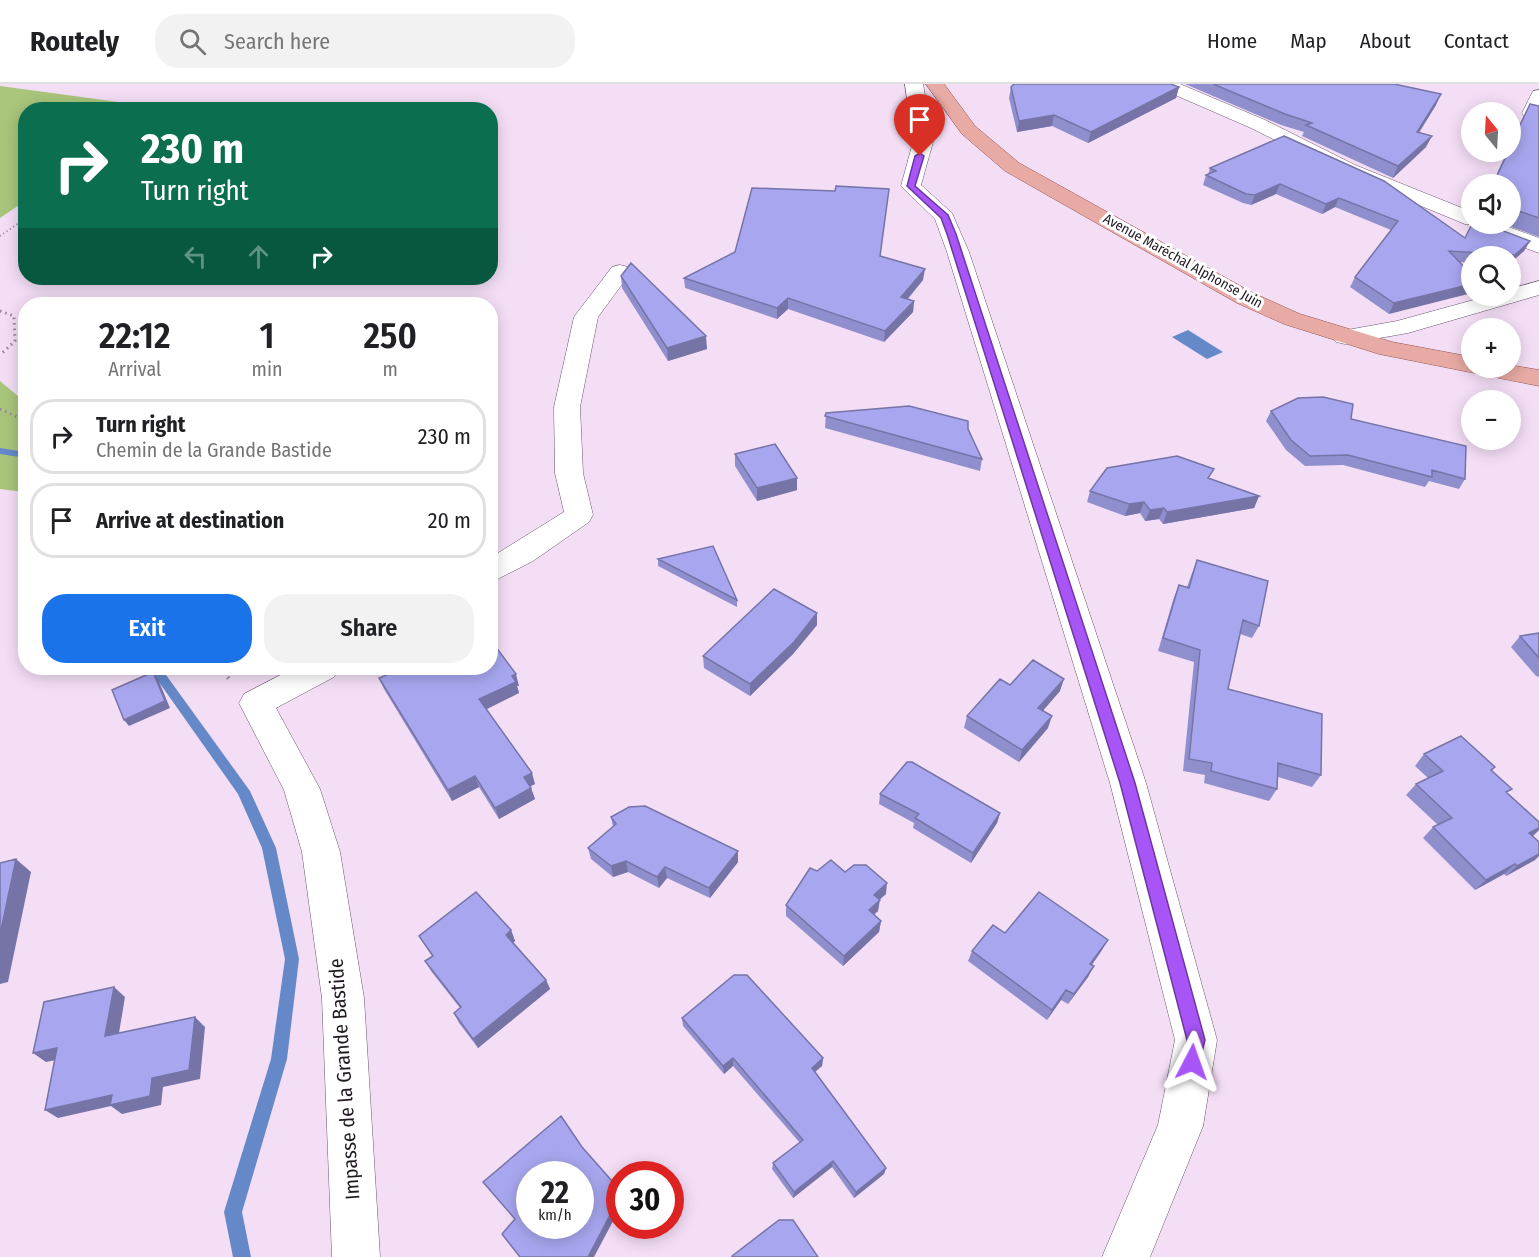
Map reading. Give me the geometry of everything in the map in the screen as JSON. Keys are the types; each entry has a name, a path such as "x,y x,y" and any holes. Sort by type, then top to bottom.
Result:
{"main road":[{"name":"Avenue Maréchal Alphonse Juin","path":"935,84 964,128 1012,167 1245,298 1292,319 1345,337 1388,349 1461,363"},
{"path":"1521,375 1539,378"}],"street":[{"path":"914,84 924,142 911,186 945,217 958,252 1128,783 1196,1040 1180,1126 1126,1257"},
{"path":"1165,84 1240,115 1348,169 1461,215"},
{"path":"1531,113 1539,95"},
{"path":"1507,234 1539,246"},
{"path":"498,568 579,515 569,473 567,407 586,317 620,272"},
{"path":"1345,337 1400,328 1539,288"},
{"name":"Impasse de la Grande Bastide","path":"309,675 256,703 302,789 321,852 343,998 356,1257"}],"path":[{"path":"0,236 18,225"},
{"path":"0,310 14,316 15,341 0,356"},
{"path":"0,409 18,417"}],"green space":[{"path":"0,86 119,102 18,102 18,206 0,218"},
{"path":"0,381 18,396 18,491 0,489"}],"water":[{"path":"1188,330 1223,352 1207,359 1172,337"}],"building":[{"path":"1014,84 1171,84 1179,87 1091,132 1054,115 1019,121 1011,87"},
{"path":"1213,84 1394,84 1441,94 1417,132 1432,136 1398,166 1306,125 1312,123"},
{"path":"1530,104 1539,106 1539,218 1521,212 1521,174 1498,174 1503,162 1521,162 1521,123"},
{"path":"1284,136 1384,181 1465,238 1467,234 1511,234 1530,241 1521,249 1521,246 1461,246 1461,252 1449,251 1461,264 1461,287 1394,303 1355,277 1398,221 1339,198 1326,204 1280,184 1255,195 1246,194 1206,175 1216,171 1210,168"},
{"path":"836,186 889,189 880,256 925,269 901,297 914,301 885,331 788,298 777,308 684,278 735,252 752,188 835,191"},
{"path":"631,263 706,336 667,348 621,276"},
{"path":"1323,397 1353,404 1351,419 1461,445 1461,450 1466,450 1465,479 1432,470 1432,477 1348,455 1310,456 1291,440 1271,411 1298,398"},
{"path":"909,406 968,421 968,429 982,459 825,416 826,413"},
{"path":"775,444 797,478 757,488 735,454"},
{"path":"1177,456 1214,469 1208,478 1259,496 1167,512 1164,508 1150,510 1144,502 1129,504 1090,491 1107,468"},
{"path":"713,546 737,600 658,559"},
{"path":"1197,560 1268,581 1259,626 1243,620 1228,689 1322,714 1321,775 1278,763 1277,789 1211,771 1212,763 1189,759 1200,650 1163,638 1179,585 1189,588"},
{"path":"774,589 817,613 794,642 750,684 703,656"},
{"path":"1539,633 1539,658 1520,636"},
{"path":"498,650 516,674 512,676 516,682 479,699 532,773 524,777 531,788 495,808 475,776 448,790 379,678 386,675 498,675"},
{"path":"1033,660 1064,679 1038,708 1052,716 1022,750 967,716 1000,679 1010,685"},
{"path":"146,675 154,675 165,701 124,720 112,690"},
{"path":"1461,736 1495,767 1491,770 1512,789 1506,792 1539,822 1539,828 1529,833 1539,842 1539,854 1486,880 1433,827 1452,818 1416,784 1443,771 1424,754"},
{"path":"907,762 912,762 1000,813 973,853 915,818 919,814 880,794"},
{"path":"645,806 738,851 709,888 665,867 657,877 626,861 611,866 588,848 616,824 611,817 629,807"},
{"path":"16,859 0,935 0,863"},
{"path":"831,860 845,872 854,865 866,865 887,883 874,895 880,900 869,910 881,921 844,956 786,905 810,868 817,871"},
{"path":"476,892 511,930 506,935 546,980 473,1039 454,1013 461,1007 425,961 433,956 419,936"},
{"path":"1039,892 1108,940 1090,964 1094,966 1074,994 1066,990 1052,1010 972,951 993,925 1005,933"},
{"path":"734,975 747,975 823,1058 812,1068 886,1168 856,1192 833,1161 794,1192 773,1163 803,1140 733,1058 723,1066 682,1018"},
{"path":"114,987 105,1036 195,1017 189,1070 152,1078 150,1096 110,1105 112,1095 45,1110 57,1048 33,1053 44,1002"},
{"path":"561,1116 582,1147 606,1174 606,1223 588,1257 520,1257 502,1234 515,1219 483,1182"},
{"path":"779,1220 793,1220 818,1257 732,1257 732,1256"}],"waterway":[{"path":"0,451 18,454"},
{"path":"160,675 243,791 269,848 292,959 279,1059 233,1212 242,1257"}],"route":[{"path":"920,156 911,186 945,217 1128,783 1196,1040 1192,1062"}]}
